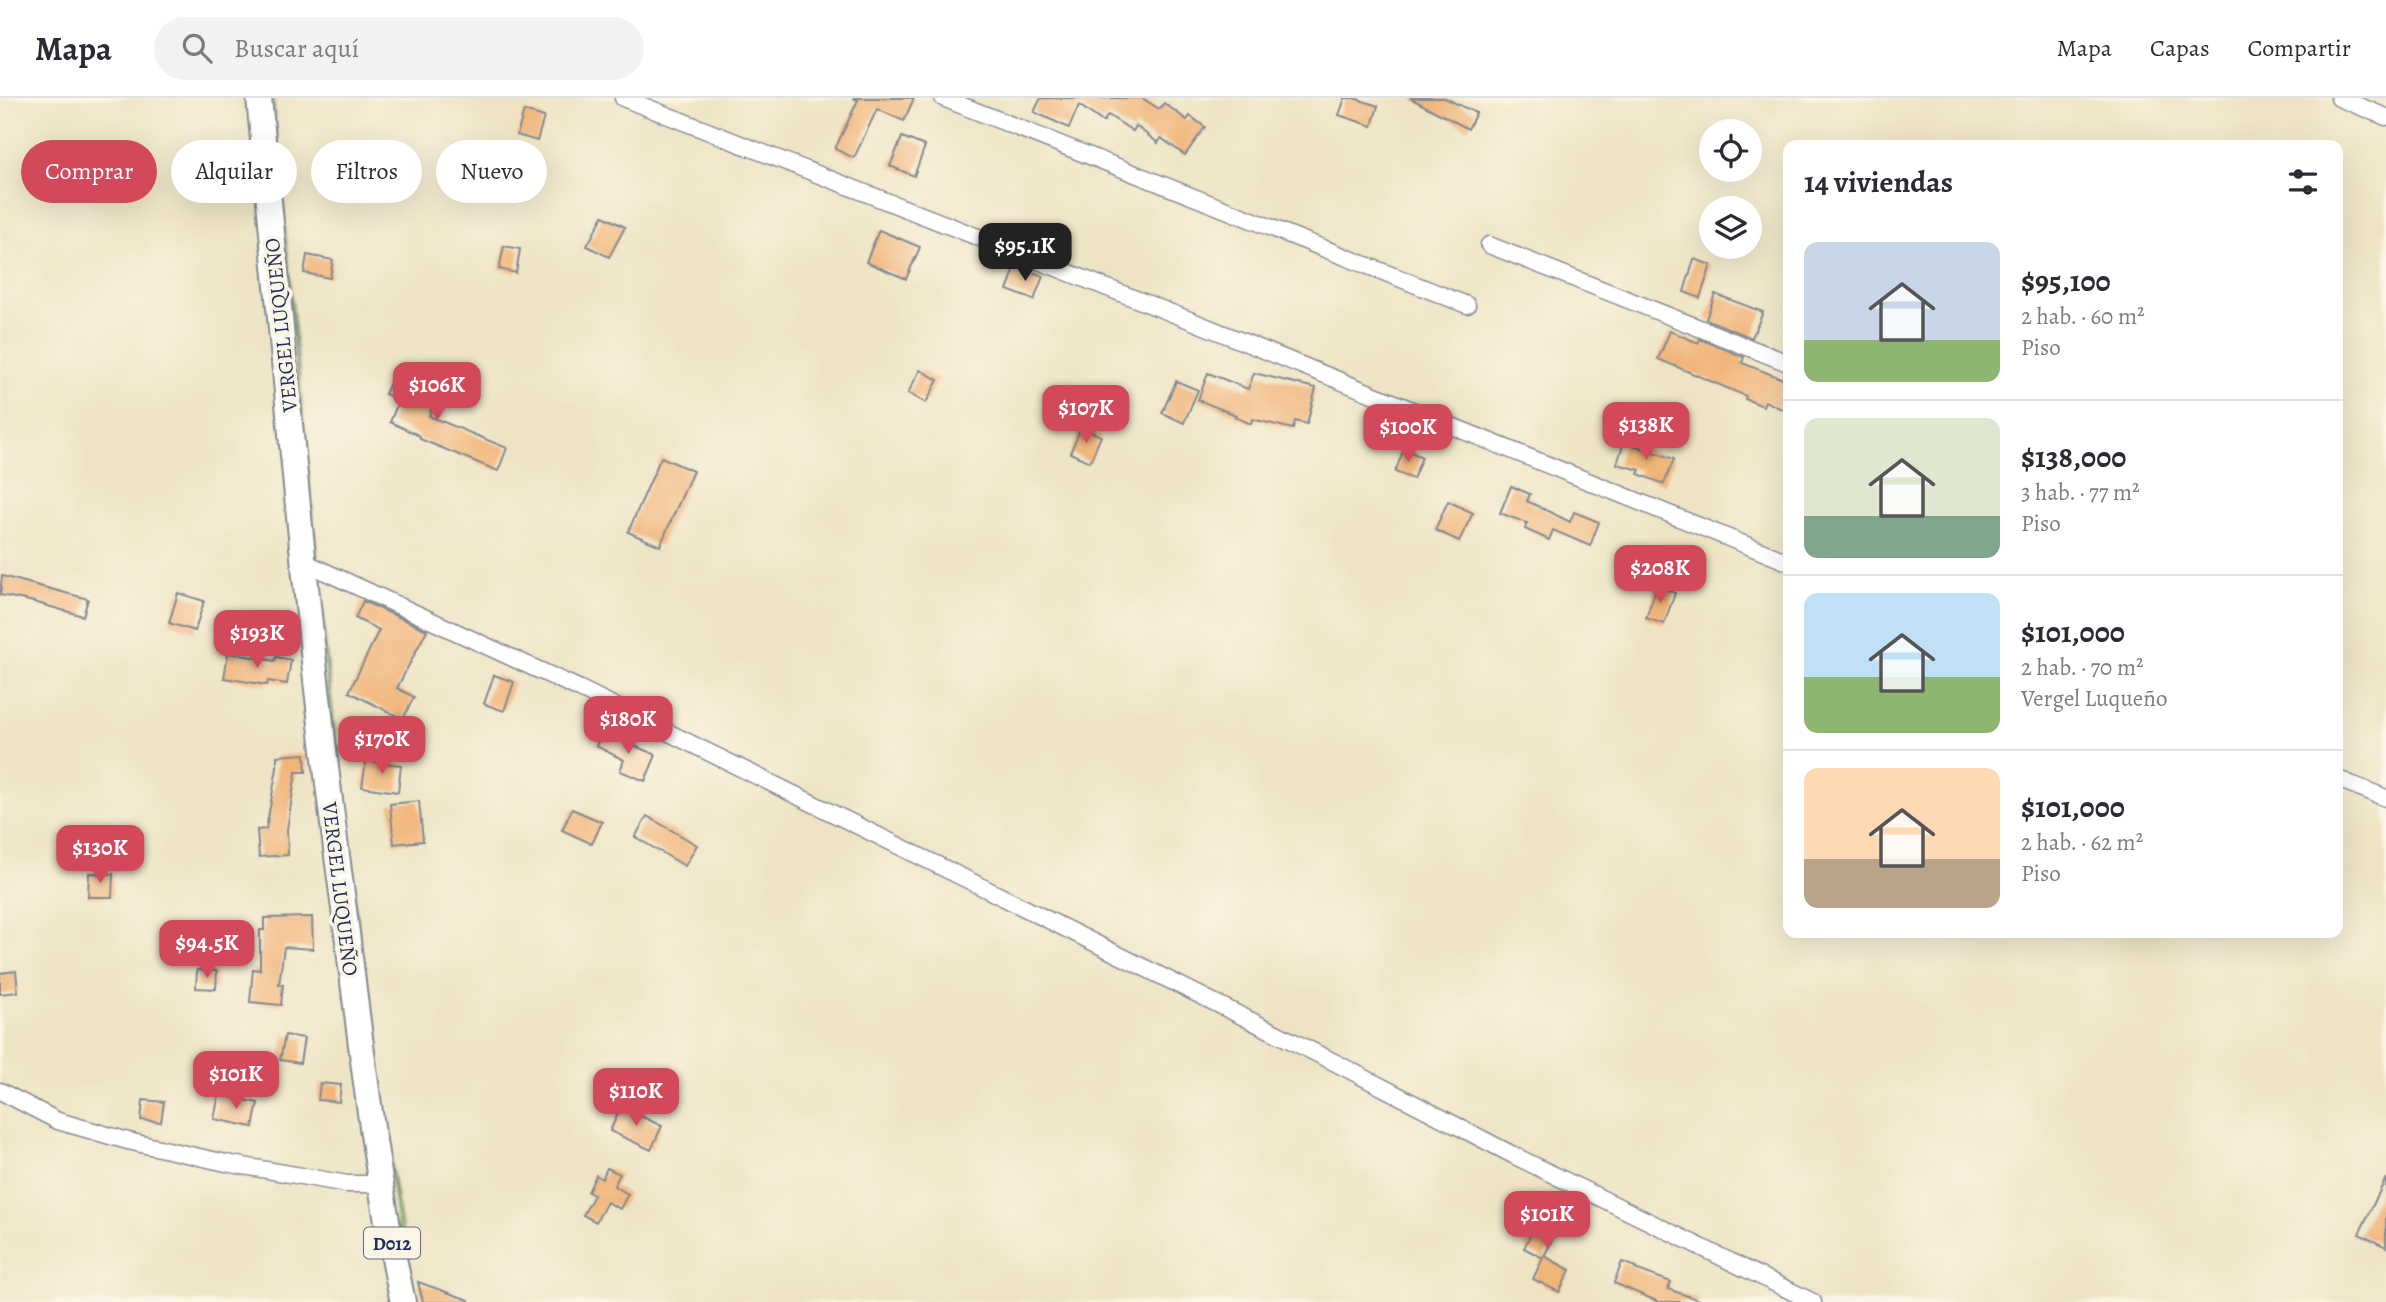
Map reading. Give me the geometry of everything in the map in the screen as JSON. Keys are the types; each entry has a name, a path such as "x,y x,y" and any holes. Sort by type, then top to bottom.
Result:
{"main road":[{"name":"VERGEL LUQUEÑO","path":"258,98 331,821 381,1184 403,1302"}],"street":[{"path":"623,98 1205,326 1783,560"},
{"path":"943,98 1467,305"},
{"path":"2339,98 2386,117"},
{"path":"1489,245 1783,361"},
{"path":"304,562 593,695 1813,1302"},
{"path":"2343,781 2386,798"},
{"path":"0,1091 58,1121 128,1141 226,1163 347,1184 381,1184"}],"green space":[{"path":"269,98 273,98 277,140 273,140"},
{"path":"279,203 283,203 346,831 384,1119 416,1302 412,1302 402,1255 341,823"}],"building":[{"path":"853,98 914,98 904,121 877,109 854,158 835,149 858,100"},
{"path":"1041,98 1142,98 1159,109 1164,103 1187,120 1190,116 1205,127 1185,155 1161,138 1158,143 1136,126 1133,131 1108,115 1103,122 1079,105 1069,128 1034,112"},
{"path":"1345,98 1354,98 1378,106 1372,126 1339,115"},
{"path":"1410,98 1445,98 1476,113 1468,129"},
{"path":"524,111 544,117 537,140 517,135"},
{"path":"902,137 925,146 914,176 890,166"},
{"path":"603,216 625,227 609,257 587,246"},
{"path":"879,230 920,247 906,279 866,262"},
{"path":"504,246 520,249 516,273 499,269"},
{"path":"307,255 333,260 330,278 304,273"},
{"path":"1694,259 1711,265 1700,298 1684,292"},
{"path":"1016,266 1043,276 1034,300 1007,290"},
{"path":"1715,294 1763,312 1752,338 1706,319"},
{"path":"1670,331 1698,343 1700,339 1744,357 1742,363 1783,379 1783,410 1765,401 1763,406 1745,399 1746,396 1658,359"},
{"path":"396,369 440,389 429,416 507,448 498,471 420,439 420,436 390,422 399,400 385,394"},
{"path":"920,370 938,380 926,403 908,393"},
{"path":"1208,373 1248,389 1254,373 1316,388 1307,424 1295,421 1293,429 1252,419 1251,424 1198,400"},
{"path":"1176,381 1198,390 1184,423 1162,413"},
{"path":"1081,428 1101,436 1090,462 1070,453"},
{"path":"1624,442 1674,459 1664,484 1638,474 1640,470 1617,464"},
{"path":"1404,449 1422,457 1413,479 1395,472"},
{"path":"661,457 693,471 660,546 628,532"},
{"path":"1511,486 1530,494 1527,501 1570,522 1574,512 1599,522 1590,546 1553,530 1549,540 1525,529 1527,523 1500,513"},
{"path":"1448,501 1473,513 1459,541 1435,530"},
{"path":"2,576 88,599 83,616 0,595"},
{"path":"1657,586 1675,593 1664,624 1646,618"},
{"path":"178,593 204,601 195,631 169,623"},
{"path":"363,601 427,630 397,688 414,697 403,719 349,692 379,630 355,618"},
{"path":"228,653 275,661 276,657 291,660 287,684 268,681 267,685 224,678"},
{"path":"494,675 514,682 504,711 484,704"},
{"path":"602,732 656,755 645,781 620,771 624,760 596,746"},
{"path":"305,754 306,772 296,772 287,829 288,855 259,857 257,830 266,829 277,756"},
{"path":"366,761 401,765 398,792 362,787"},
{"path":"419,801 423,841 394,844 390,804"},
{"path":"572,809 602,822 592,844 562,830"},
{"path":"647,816 697,845 685,866 635,837"},
{"path":"89,873 113,874 112,897 88,897"},
{"path":"312,917 313,949 284,947 279,985 283,985 281,1005 250,1002 253,969 260,970 260,930 264,930 264,918"},
{"path":"197,970 217,971 216,989 196,988"},
{"path":"16,971 18,992 0,994 0,973"},
{"path":"285,1035 304,1038 300,1063 280,1060"},
{"path":"320,1083 341,1085 339,1102 318,1100"},
{"path":"219,1095 258,1103 253,1127 214,1119"},
{"path":"143,1100 164,1102 161,1122 141,1120"},
{"path":"621,1107 662,1126 651,1150 610,1131"},
{"path":"607,1168 620,1174 614,1186 628,1194 620,1209 607,1202 596,1222 583,1215 594,1195 588,1192 596,1175 602,1179"},
{"path":"2386,1178 2386,1247 2359,1234"},
{"path":"1544,1208 1564,1218 1544,1256 1570,1270 1559,1292 1533,1279 1543,1258 1524,1248"},
{"path":"1622,1262 1671,1282 1668,1289 1699,1302 1659,1302 1614,1283"},
{"path":"418,1282 469,1300 469,1302 423,1302"}]}
